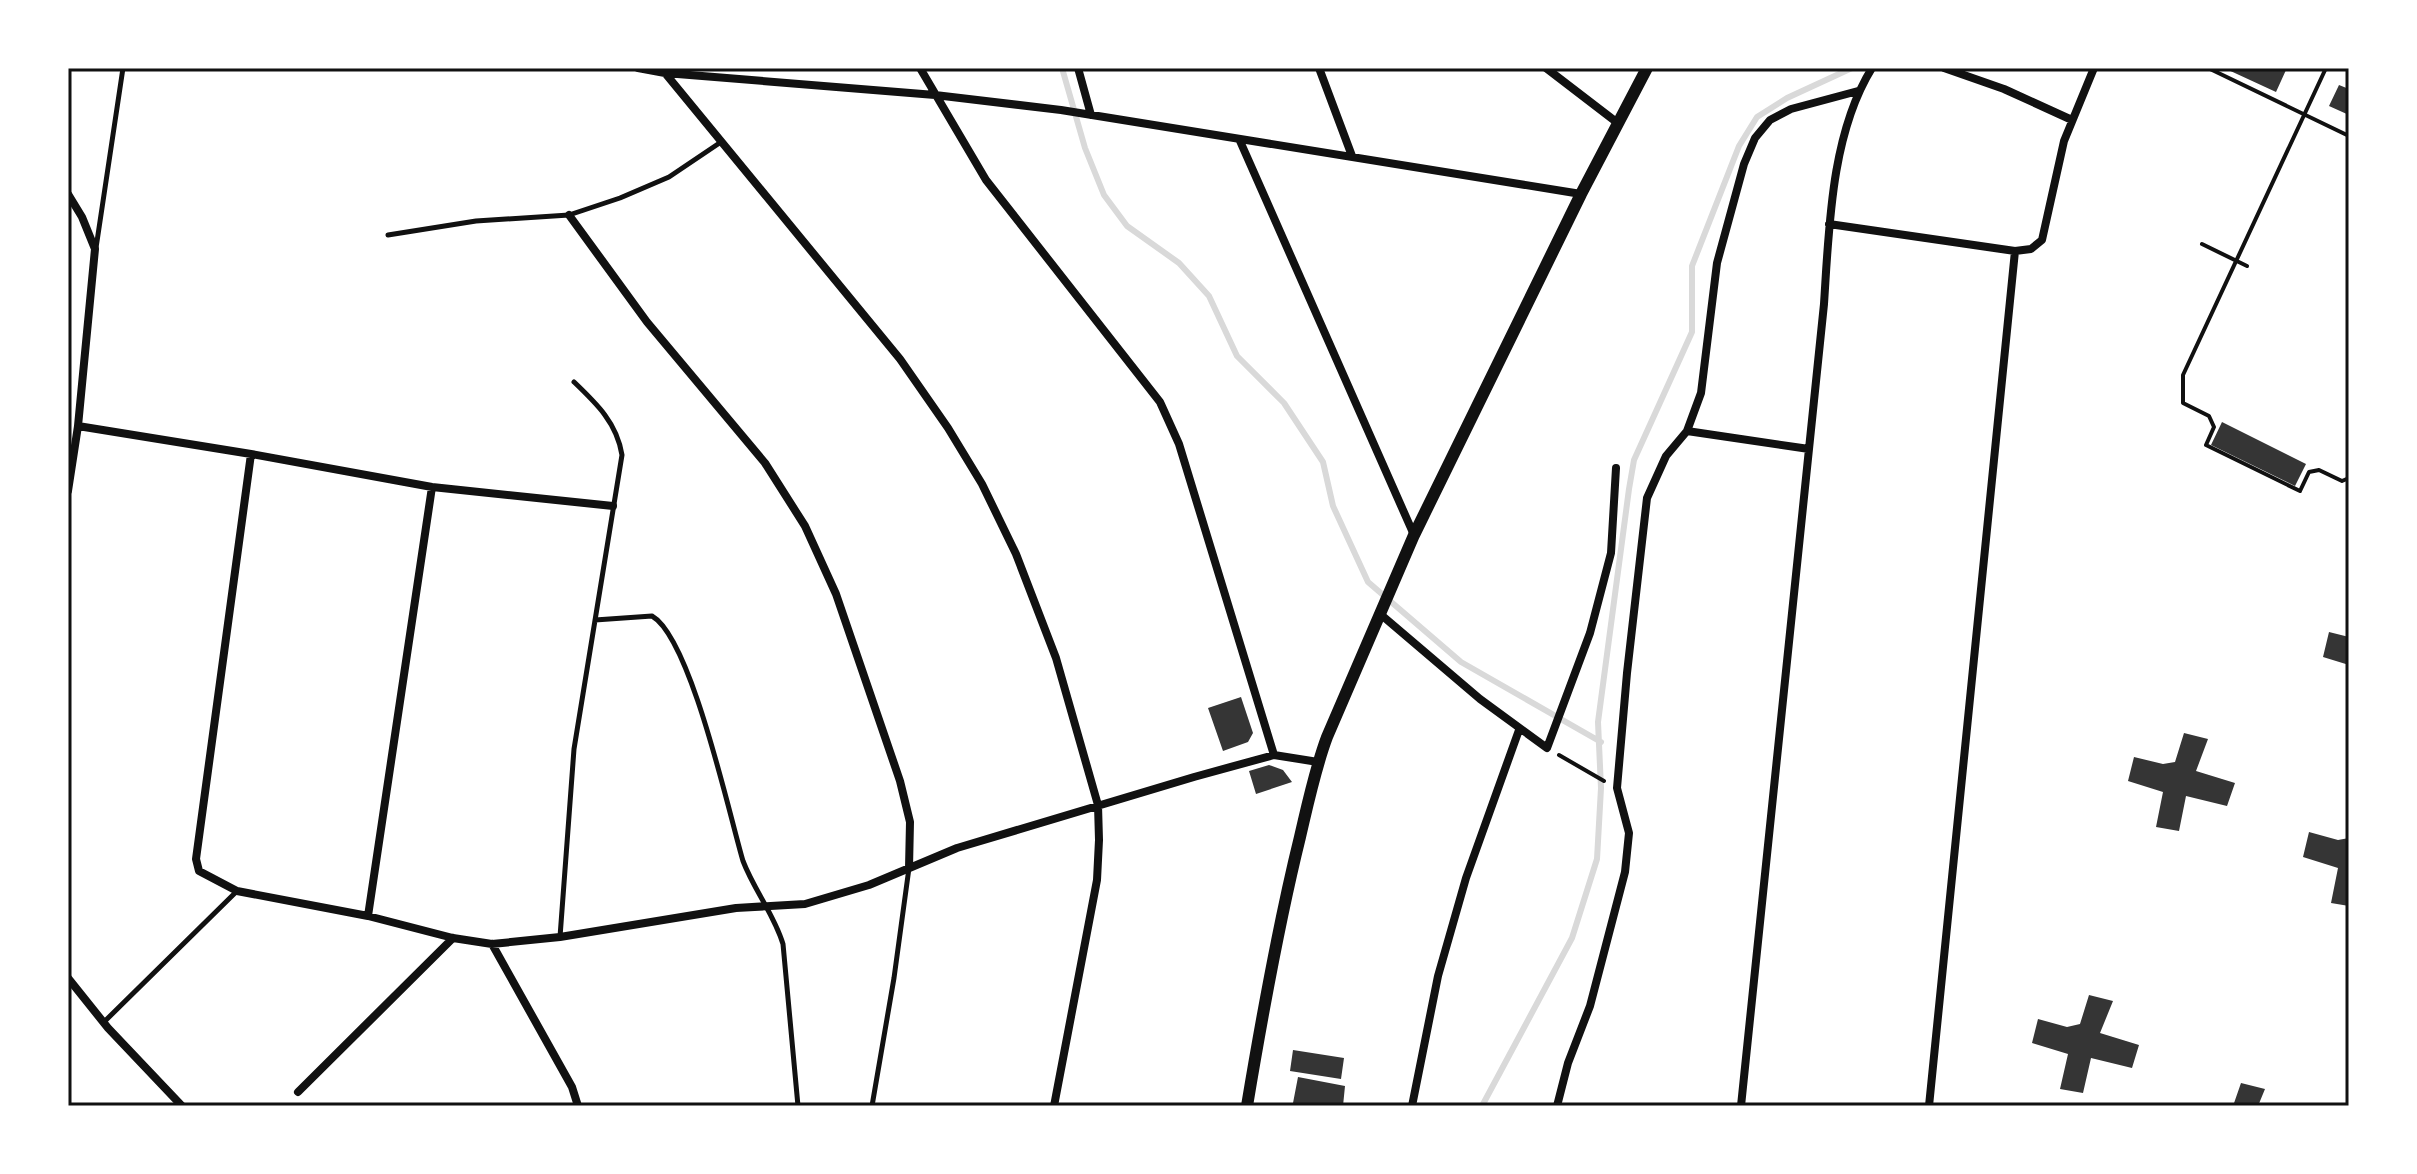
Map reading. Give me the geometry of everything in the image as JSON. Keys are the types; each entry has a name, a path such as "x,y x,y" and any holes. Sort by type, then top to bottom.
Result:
{"street":[{"path":"638,68 665,73 935,95 1061,110 1581,194"},
{"path":"920,68 986,180 1160,402 1179,444 1274,755"},
{"path":"1078,68 1088,115"},
{"path":"1319,68 1352,156"},
{"path":"1546,68 1619,124"},
{"path":"1247,1106 1266,992 1318,762 1414,535 1581,194 1647,68"},
{"path":"1741,1106 1824,304 1829,224 1838,168 1858,91 1872,68"},
{"path":"1944,68 2004,89 2072,120"},
{"path":"1829,224 2015,251 2031,249 2042,240 2056,170 2072,120 2094,68"},
{"path":"665,73 900,359 948,428 982,484 1016,554 1056,658 1098,805 1097,880 1054,1106"},
{"path":"1557,1106 1568,1063 1590,1006 1625,872 1629,833 1617,788 1647,498 1666,456 1687,431 1701,393 1717,263 1744,164 1755,138 1770,120 1791,109 1858,91"},
{"path":"1240,141 1414,535"},
{"path":"68,194 82,217 95,249 78,426 68,491"},
{"path":"569,215 647,322 765,463 805,526 836,594 900,781 910,822 909,868"},
{"path":"1929,1106 2015,251"},
{"path":"78,426 432,487 613,506"},
{"path":"1687,431 1809,449"},
{"path":"251,454 196,859 199,871 237,891 492,944 560,937 736,908 805,904 869,885 957,848 1274,755 1318,762"},
{"path":"1382,607 1519,730 1547,748 1590,633 1611,553 1616,468"},
{"path":"368,916 432,487"},
{"path":"1412,1106 1438,976 1466,878 1519,730"},
{"path":"298,1092 453,938"},
{"path":"492,944 565,1074 578,1106"},
{"path":"68,978 182,1106"}],"lane":[{"path":"95,249 123,68"},
{"path":"388,235 476,221 569,215 669,177 721,142"},
{"path":"560,937 574,749 622,455 619,441 601,408 574,382"},
{"path":"595,620 652,616 665,628 686,669 750,882 777,926 783,944 798,1106"},
{"path":"872,1106 909,868"},
{"path":"104,1022 237,891"}],"path":[{"path":"2208,68 2349,136"},
{"path":"2326,68 2183,375 2183,403 2209,416 2214,427 2206,445 2300,491 2309,472 2319,470 2342,481 2349,478"},
{"path":"2202,244 2247,266"},
{"path":"1556,753 1605,782"}],"building":[{"path":"2224,68 2281,68 2286,70 2276,92"},
{"path":"2339,85 2349,89 2349,115 2329,106"},
{"path":"2222,422 2306,464 2295,486 2211,445"},
{"path":"2329,632 2349,637 2349,665 2323,657"},
{"path":"1241,697 1253,733 1248,742 1223,751 1208,708"},
{"path":"2184,733 2208,739 2196,771 2235,783 2227,806 2186,796 2179,831 2156,827 2163,792 2128,781 2134,757 2163,764 2175,762"},
{"path":"1269,765 1283,770 1292,782 1256,794 1249,771"},
{"path":"2309,832 2338,840 2349,838 2349,906 2331,903 2338,868 2303,857"},
{"path":"2089,995 2113,1001 2100,1033 2139,1045 2132,1068 2091,1058 2083,1093 2060,1089 2068,1054 2032,1043 2038,1019 2067,1027 2080,1024"},
{"path":"1293,1050 1344,1058 1341,1079 1290,1071"},
{"path":"1298,1077 1345,1086 1343,1106 1293,1103"},
{"path":"2241,1083 2265,1089 2258,1106 2233,1106"}],"waterway":[{"path":"1062,68 1085,148 1104,195 1127,226 1179,263 1209,296 1237,356 1284,403 1323,462 1333,506 1368,582 1461,662 1601,742"},
{"path":"1482,1106 1572,938 1597,859 1601,788 1598,722 1629,489 1634,460 1692,332 1692,266 1739,146 1757,117 1787,98 1852,68"}]}
